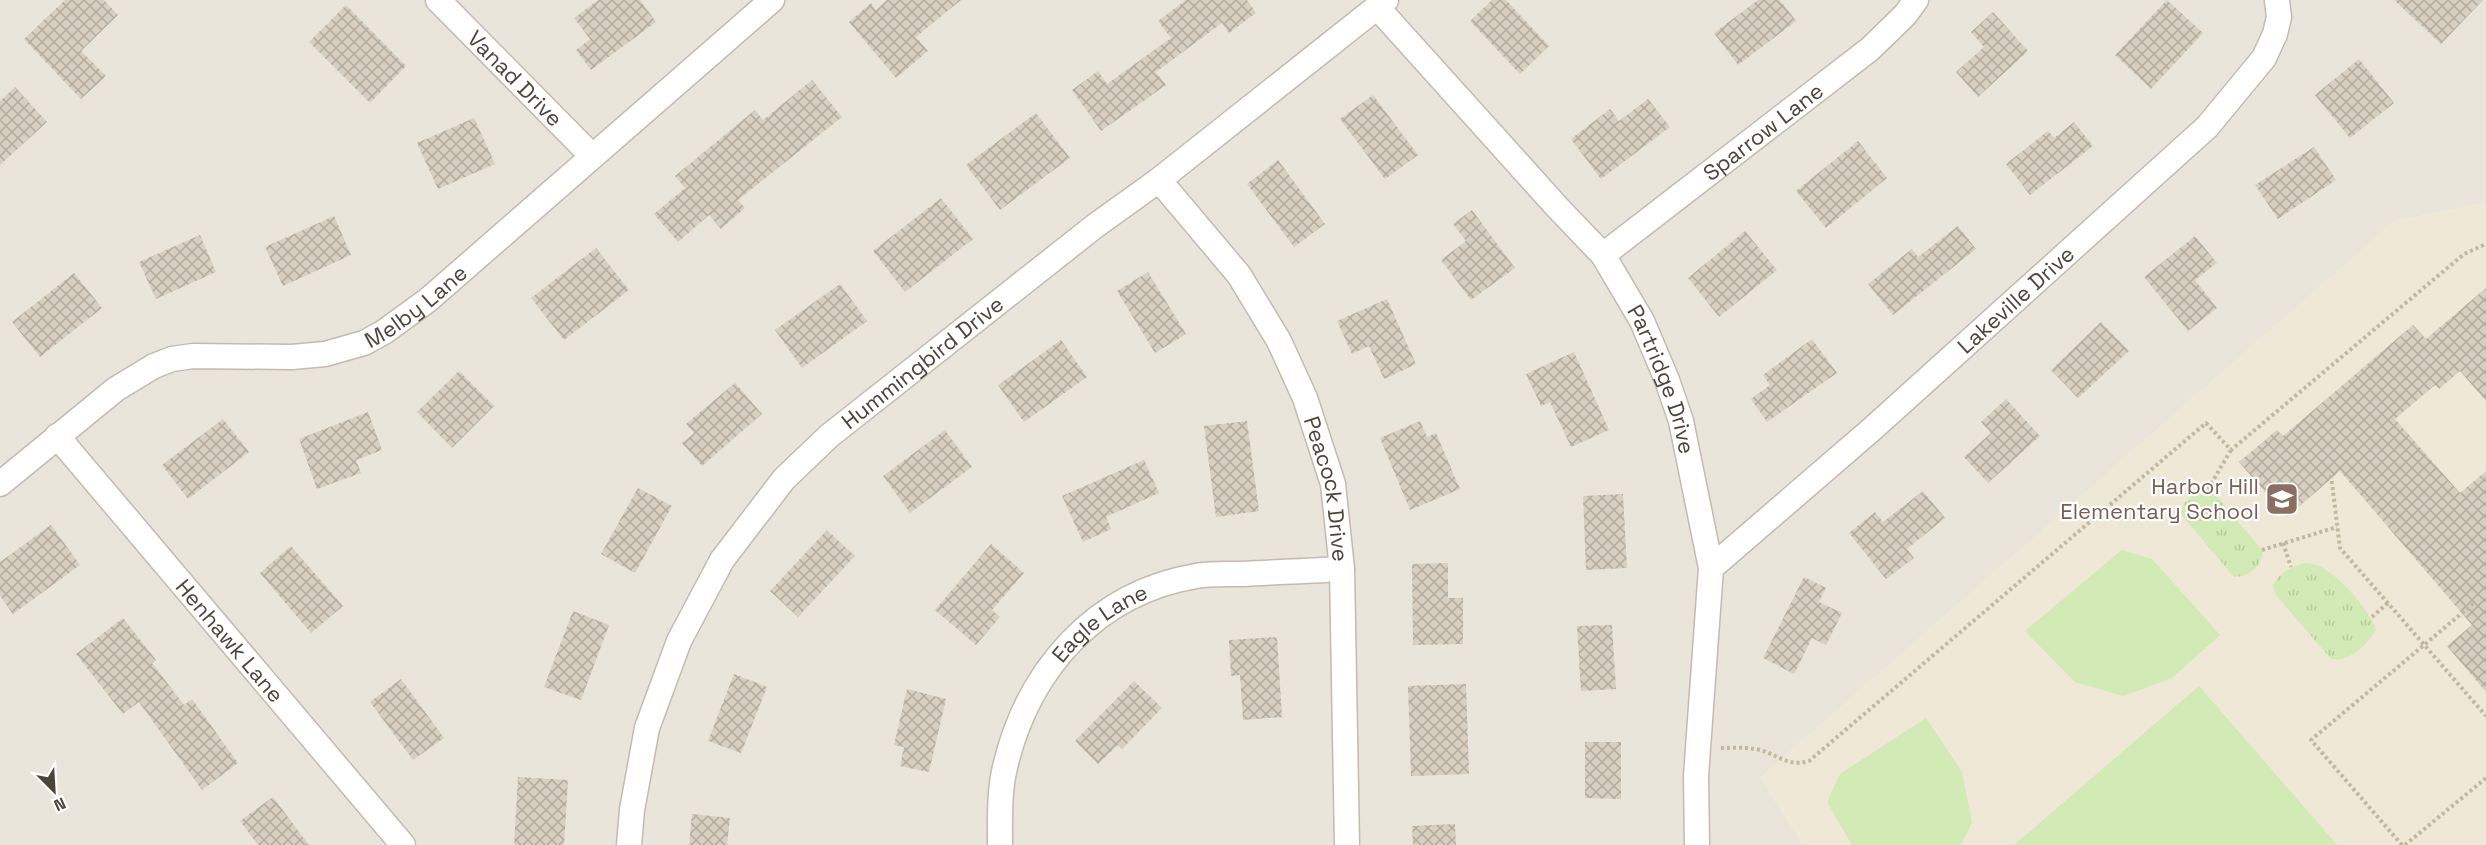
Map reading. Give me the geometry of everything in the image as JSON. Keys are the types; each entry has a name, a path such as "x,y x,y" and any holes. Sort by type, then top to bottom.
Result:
{"street":[{"name":"Vanad Drive","path":"438,0 592,156"},
{"name":"Melby Lane","path":"0,484 116,389 154,366 193,356 292,357 324,354 364,343 384,333 428,300 772,0"},
{"name":"Sparrow Lane","path":"1603,255 1870,49 1905,15 1916,0"},
{"name":"Lakeville Drive","path":"1711,568 1871,430 2206,127 2264,58 2275,34 2279,17 2277,0"},
{"name":"Partridge Drive","path":"1381,4 1558,208 1603,255 1642,321 1667,380 1681,421 1711,568 1696,776 1697,845"},
{"name":"Hummingbird Drive","path":"629,845 632,810 647,728 679,641 722,560 784,479 829,436 1381,4"},
{"name":"Peacock Drive","path":"1159,180 1239,275 1279,341 1305,398 1333,484 1342,569 1347,845"},
{"name":"Henhawk Lane","path":"57,436 403,845"},
{"name":"Eagle Lane","path":"1000,845 1004,770 1017,724 1042,677 1070,641 1112,606 1144,589 1197,576 1342,569"}],"path":[{"path":"2208,489 2230,450 2464,254 2486,244"},
{"path":"1718,748 1756,749 1790,763 1799,764 1809,761 2206,423 2230,450"},
{"path":"2331,476 2340,548 2486,716"},
{"path":"2262,550 2337,527"},
{"path":"2283,543 2291,567"},
{"path":"2372,617 2388,603"},
{"path":"2474,603 2311,740 2403,845 2486,778"}],"shaded area":[{"path":"0,0 2486,0 2486,203 2395,221 1760,778 1804,845 0,845"},
{"name":"Harbor Hill Elementary School","path":"2486,203 2486,845 1804,845 1760,778 2395,221"}],"green space":[{"path":"2201,488 2212,491 2262,550 2261,561 2254,570 2243,576 2233,576 2180,513 2184,503"},
{"path":"2122,550 2152,559 2220,635 2172,678 2123,696 2075,682 2025,631"},
{"path":"2305,563 2319,566 2335,577 2367,612 2376,629 2358,651 2345,658 2331,659 2275,594 2273,585 2279,577 2291,568"},
{"path":"2199,686 2337,845 2014,845"},
{"path":"1926,718 1962,772 1972,823 1961,845 1852,845 1827,802 1840,774"}],"building":[{"path":"65,0 104,0 118,15 81,51 106,76 81,99 24,39"},
{"path":"598,0 640,0 656,22 591,70 576,50 590,39 574,18"},
{"path":"887,0 961,0 916,37 928,51 896,78 849,22 871,3 876,10"},
{"path":"1186,0 1247,0 1256,13 1229,33 1222,23 1156,72 1166,85 1101,131 1072,90 1098,71 1107,84 1171,38 1158,21"},
{"path":"1492,0 1506,0 1549,46 1520,74 1470,21"},
{"path":"1758,0 1780,0 1796,21 1738,65 1714,33"},
{"path":"2167,0 2203,33 2151,89 2115,55"},
{"path":"2394,0 2483,0 2441,44"},
{"path":"346,5 406,66 370,103 309,42"},
{"path":"1993,12 2028,51 1978,97 1956,72 1984,47 1971,32"},
{"path":"2359,59 2394,103 2350,138 2315,95"},
{"path":"812,80 842,117 738,200 745,208 721,229 709,215 678,242 654,214 685,188 675,176 755,110 763,120"},
{"path":"15,87 47,122 0,165 0,101"},
{"path":"1373,95 1418,155 1385,179 1340,119"},
{"path":"1648,99 1670,127 1601,179 1571,139 1610,109 1619,121"},
{"path":"1036,113 1070,158 1000,210 966,165"},
{"path":"474,118 495,164 438,189 417,143"},
{"path":"2074,122 2093,146 2030,195 2006,164 2048,131 2054,138"},
{"path":"1858,141 1887,178 1826,228 1796,191"},
{"path":"2314,147 2336,180 2278,219 2255,185"},
{"path":"1278,160 1325,224 1294,247 1247,184"},
{"path":"941,198 973,239 905,292 873,251"},
{"path":"1472,210 1515,268 1471,300 1441,260 1466,241 1453,224"},
{"path":"334,216 351,255 283,286 265,247"},
{"path":"1958,226 1976,249 1893,315 1868,284 1912,249 1918,257"},
{"path":"1745,231 1777,270 1719,317 1688,278"},
{"path":"200,235 216,272 156,299 139,262"},
{"path":"2195,236 2217,263 2195,280 2217,308 2188,331 2144,277"},
{"path":"596,248 629,290 564,340 531,298"},
{"path":"1148,272 1186,334 1155,353 1117,291"},
{"path":"74,273 102,308 40,357 12,322"},
{"path":"840,284 867,321 802,368 775,330"},
{"path":"2486,288 2486,401 2460,371 2439,389 2435,385 2395,419 2460,493 2486,471 2486,692 2447,646 2472,625 2340,471 2287,517 2239,462 2277,430 2283,436 2413,325 2426,339"},
{"path":"1387,299 1416,364 1384,379 1369,346 1352,354 1337,321"},
{"path":"2101,322 2129,351 2078,398 2051,370"},
{"path":"1812,339 1837,373 1767,422 1751,399 1770,385 1763,375"},
{"path":"1061,340 1087,377 1024,422 998,385"},
{"path":"1574,352 1609,430 1571,447 1550,402 1541,406 1526,374"},
{"path":"459,371 494,406 452,448 417,412"},
{"path":"735,383 762,414 702,466 682,443 694,433 686,424"},
{"path":"2006,399 2040,436 1988,483 1964,457 1991,433 1981,422"},
{"path":"368,412 382,450 356,460 361,473 317,489 299,439"},
{"path":"223,419 249,452 188,499 162,465"},
{"path":"1247,421 1259,511 1216,517 1204,426"},
{"path":"1420,421 1427,437 1436,433 1460,489 1410,510 1380,438"},
{"path":"945,430 972,467 910,513 883,476"},
{"path":"1144,460 1159,493 1106,517 1111,529 1083,542 1062,496"},
{"path":"638,488 672,506 635,573 601,554"},
{"path":"1923,491 1945,518 1907,549 1914,558 1886,579 1849,533 1875,512 1883,522"},
{"path":"1623,494 1627,568 1586,570 1583,496"},
{"path":"51,525 80,565 13,614 0,596 0,562"},
{"path":"827,530 855,556 798,617 770,591"},
{"path":"991,544 1024,573 992,610 1000,617 976,645 935,610"},
{"path":"291,546 343,606 311,633 260,573"},
{"path":"1448,563 1448,598 1463,598 1463,644 1413,645 1412,564"},
{"path":"1804,577 1826,588 1819,602 1842,613 1826,645 1812,638 1794,674 1763,658"},
{"path":"573,611 609,625 581,700 544,687"},
{"path":"123,618 156,660 152,663 184,705 192,699 238,763 202,790 139,702 123,714 76,654"},
{"path":"1612,625 1616,689 1581,691 1577,626"},
{"path":"1277,637 1282,717 1243,720 1240,675 1231,676 1229,640"},
{"path":"734,674 767,687 741,753 708,741"},
{"path":"401,679 444,738 413,760 370,702"},
{"path":"1134,681 1162,708 1122,749 1118,745 1098,764 1075,741"},
{"path":"1466,684 1469,774 1411,776 1408,686"},
{"path":"907,689 946,699 929,772 900,766 904,747 894,745"},
{"path":"1585,742 1621,742 1621,799 1585,798"},
{"path":"518,777 568,780 564,845 514,845"},
{"path":"273,797 309,845 258,845 240,821"},
{"path":"692,814 730,818 727,845 689,845"},
{"path":"1455,824 1456,845 1413,845 1412,826"}],"place":[{"name":"Harbor Hill Elementary School","path":"2282,499"}]}
